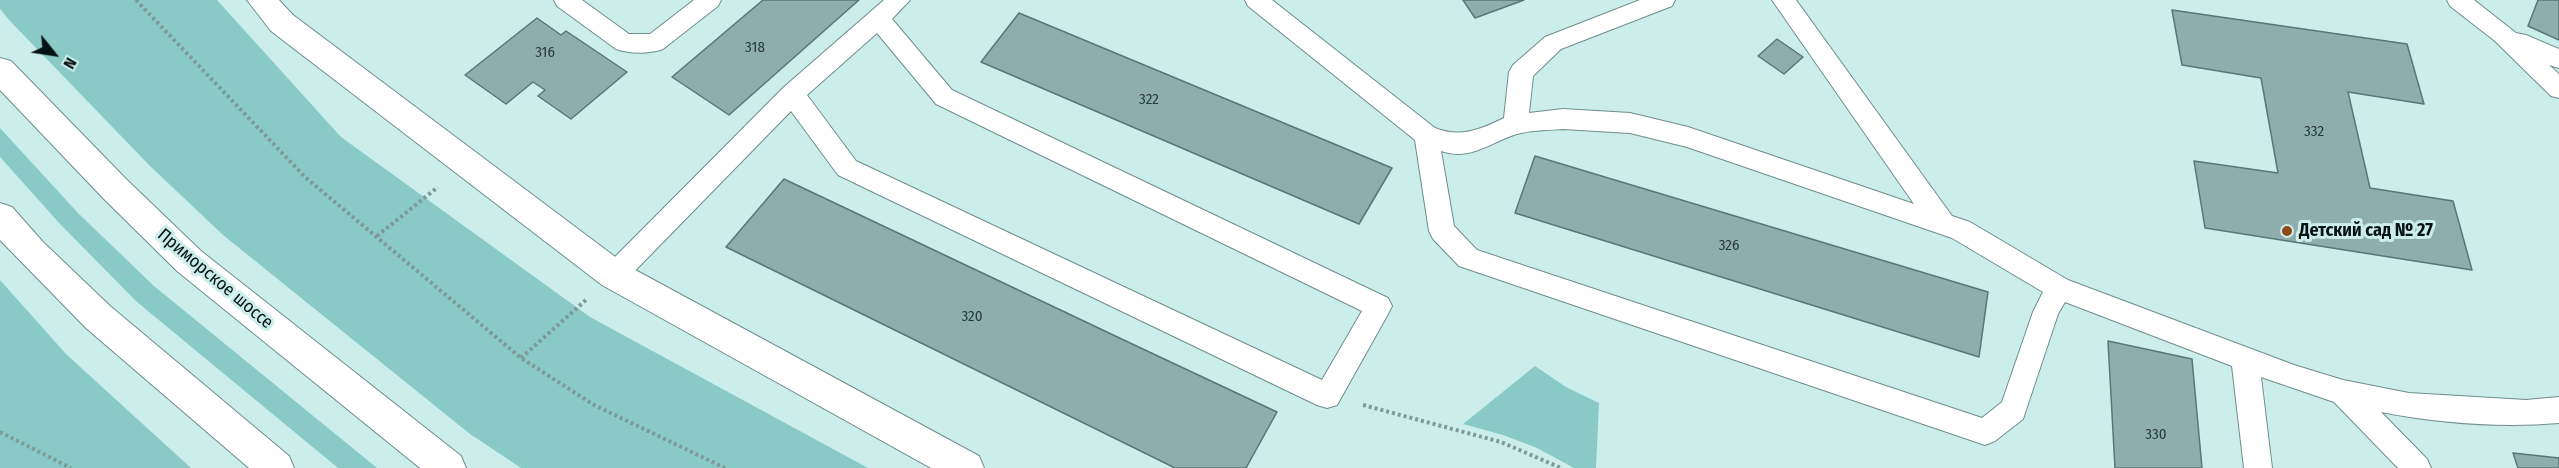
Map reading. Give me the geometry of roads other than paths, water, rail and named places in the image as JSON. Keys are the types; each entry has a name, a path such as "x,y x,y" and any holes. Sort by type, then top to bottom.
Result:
{"main road":[{"path":"262,0 282,23 614,275 966,468"},
{"name":"Приморское шоссе","path":"0,70 115,189 189,261 448,468"},
{"path":"0,217 26,248 107,324 276,468"}],"lane":[{"path":"565,0 624,43 655,44 710,0"},
{"path":"614,275 792,94 879,20 899,0"},
{"path":"1256,0 1426,135 1450,144 1482,140 1516,124 1563,119 1630,123 1688,137 1961,230 2060,288 2245,358 2343,392 2409,405 2526,412 2559,410"},
{"path":"1516,124 1521,72 1553,43 1664,0"},
{"path":"1783,0 1944,225"},
{"path":"2458,0 2504,35 2559,90"},
{"path":"792,94 847,168 1327,396 1379,306 944,97 879,20"},
{"path":"2504,35 2559,59"},
{"path":"1426,135 1442,231 1468,258 1985,432 2013,410 2046,312 2060,288"},
{"path":"2245,358 2258,468"},
{"path":"2343,392 2418,468"}],"place":[{"name":"Детский сад № 27","path":"2287,231"}]}
